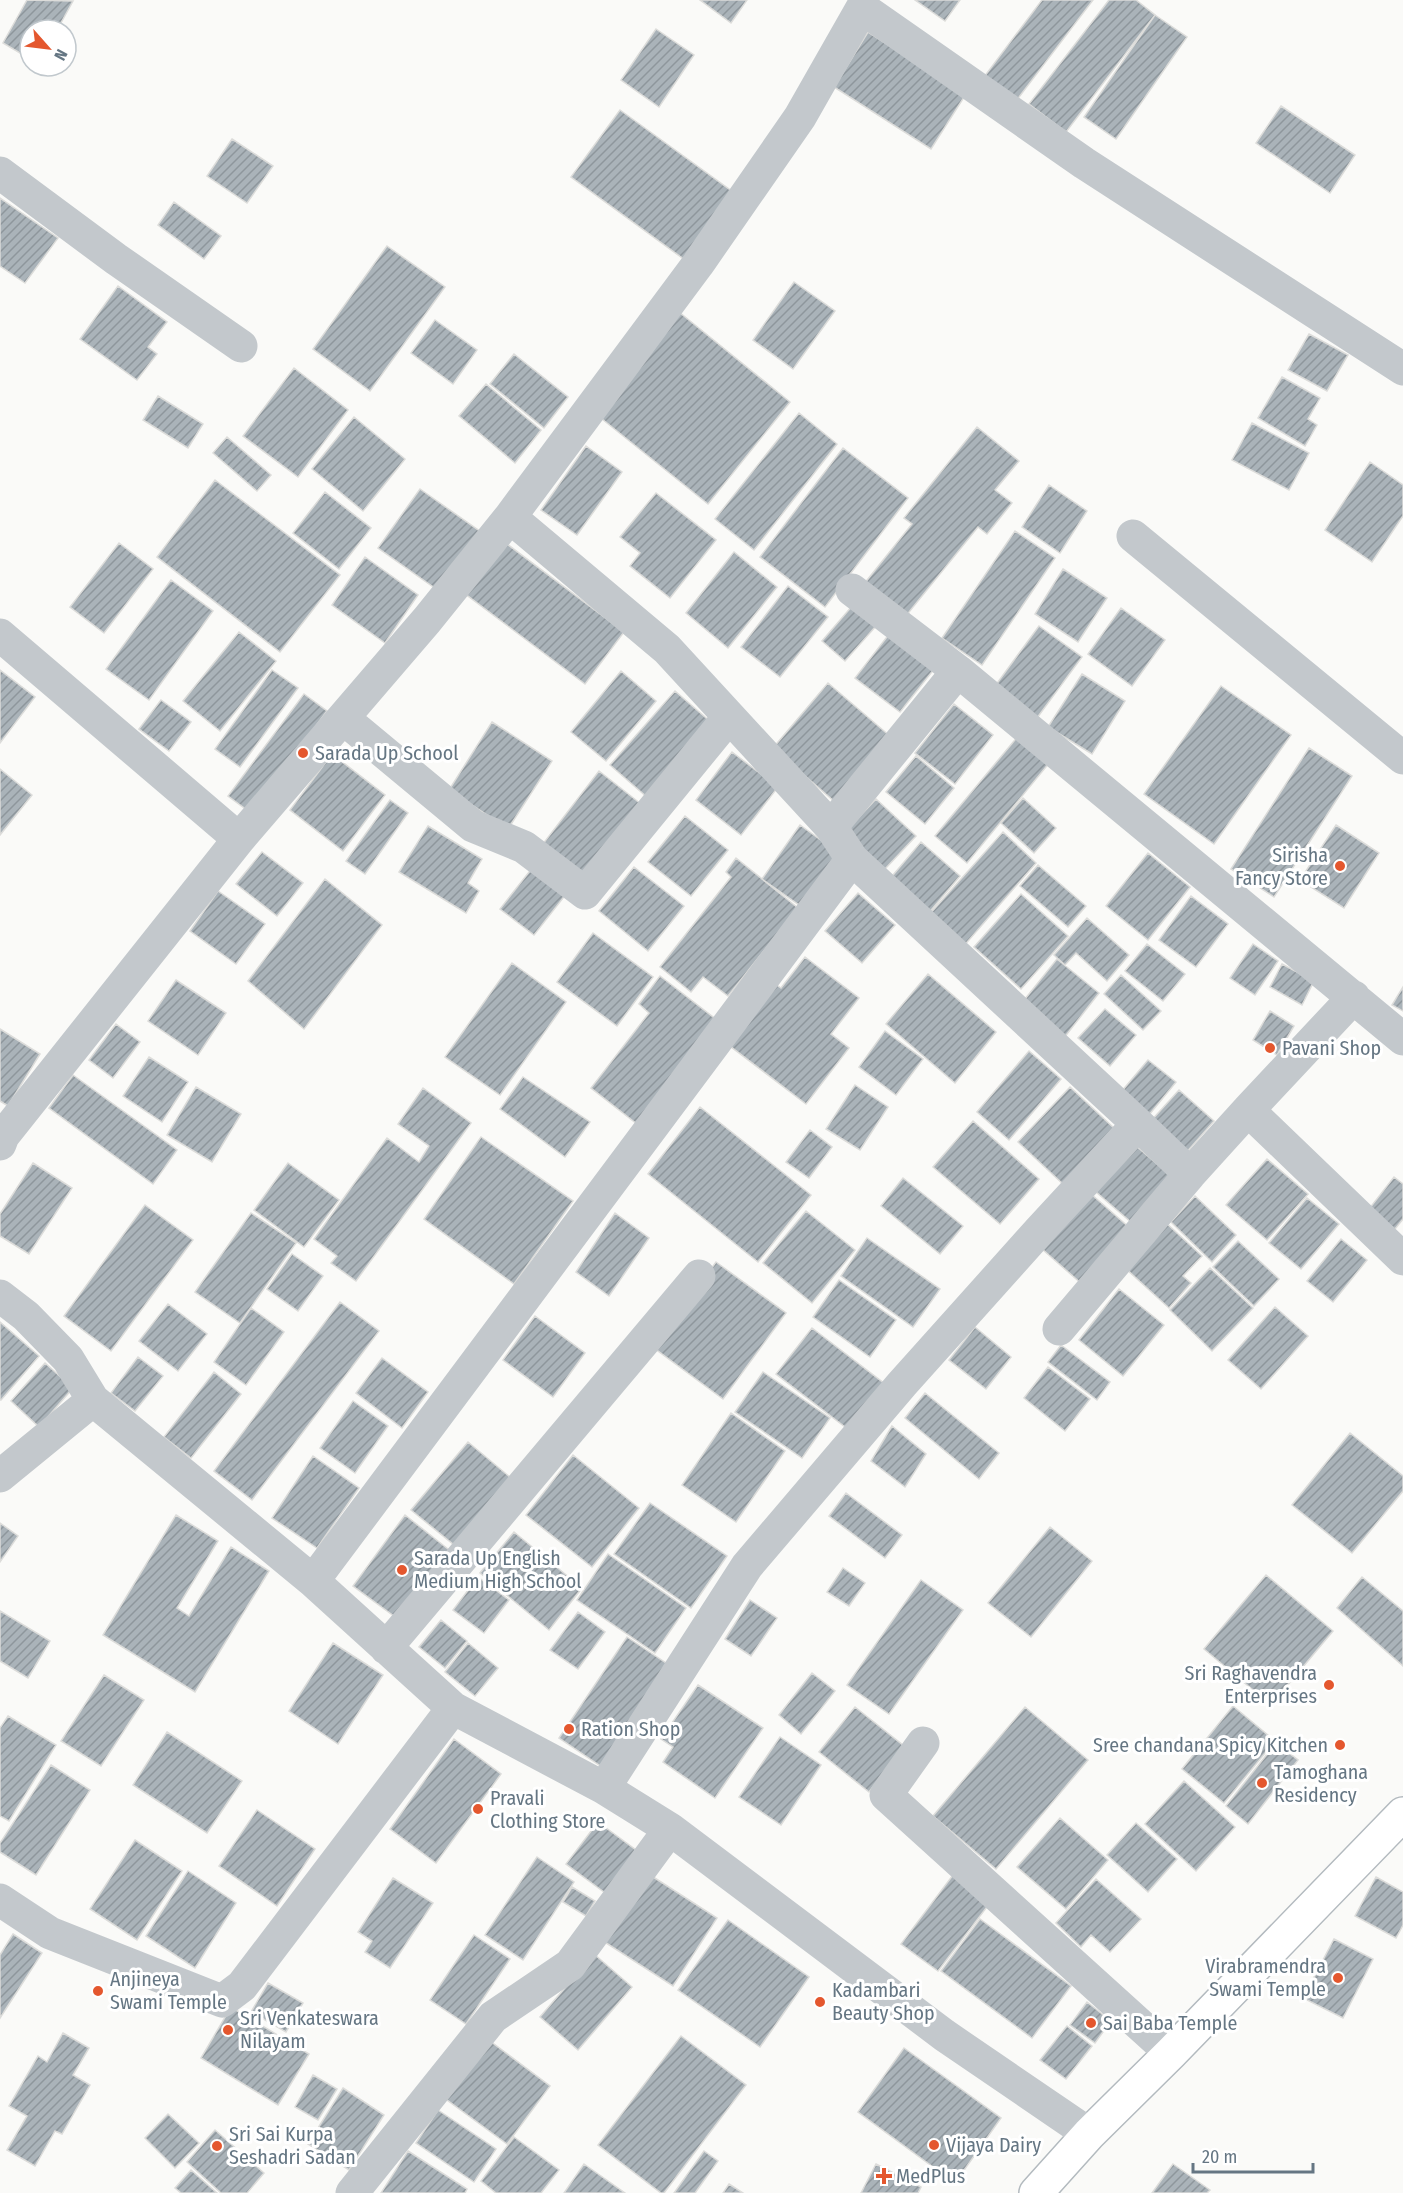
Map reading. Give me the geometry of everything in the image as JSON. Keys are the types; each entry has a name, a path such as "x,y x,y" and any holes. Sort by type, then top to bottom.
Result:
{"main road":[{"path":"1036,2193 1089,2134 1403,1814"}],"street":[{"path":"1,1138 239,839 344,719 510,517 698,264 800,117 862,8 1084,163 1403,369"},
{"path":"0,173 116,259 241,346"},
{"path":"510,517 667,649 831,827 852,859 1190,1174"},
{"path":"1133,536 1403,758"},
{"path":"852,590 958,671 1403,1039"},
{"path":"0,635 239,839"},
{"path":"831,827 958,671"},
{"path":"344,719 473,826 524,847 585,893 729,717"},
{"path":"313,1581 852,859"},
{"path":"1059,1329 1190,1174 1354,997"},
{"path":"1248,1110 1403,1259"},
{"path":"604,1788 747,1566 902,1384 1138,1124"},
{"path":"386,1648 699,1276"},
{"path":"0,1296 26,1316 68,1359 93,1400 313,1581 453,1708 604,1788 670,1829 944,2035 1089,2134"},
{"path":"0,1476 93,1400"},
{"path":"0,1900 50,1933 222,2001 242,1986 453,1708"},
{"path":"923,1743 886,1795 1171,2053"},
{"path":"352,2193 494,2017 570,1965 670,1829"}],"building":[{"path":"27,0 73,1 64,18 18,18 18,52 3,43"},
{"path":"700,0 747,0 731,23"},
{"path":"915,0 960,0 945,21"},
{"path":"1042,0 1093,0 1016,101 984,77"},
{"path":"1109,0 1136,0 1155,15 1066,132 1029,104"},
{"path":"1155,15 1187,37 1116,139 1084,117"},
{"path":"656,29 694,55 659,107 621,80"},
{"path":"868,32 966,94 931,149 834,87"},
{"path":"1281,106 1355,155 1330,193 1256,143"},
{"path":"620,110 733,192 685,260 571,177"},
{"path":"232,139 273,166 247,203 207,176"},
{"path":"0,198 58,238 25,283 0,266"},
{"path":"174,202 221,236 204,259 158,225"},
{"path":"387,246 445,287 370,391 313,349"},
{"path":"794,282 835,311 793,369 753,340"},
{"path":"118,286 167,322 148,347 157,354 137,380 80,339"},
{"path":"679,312 790,402 708,504 597,415"},
{"path":"435,320 477,350 453,384 411,353"},
{"path":"1309,334 1348,355 1327,391 1288,370"},
{"path":"514,354 568,397 544,428 490,384"},
{"path":"294,368 348,410 298,477 243,436"},
{"path":"1282,377 1320,398 1308,419 1317,425 1305,446 1258,418"},
{"path":"486,384 541,430 515,463 459,416"},
{"path":"158,396 203,424 188,448 143,420"},
{"path":"799,413 837,444 754,550 715,519"},
{"path":"354,417 405,459 363,511 312,469"},
{"path":"1252,423 1309,453 1289,490 1232,460"},
{"path":"977,427 1019,461 995,490 1012,503 987,534 978,527 905,617 864,584 912,524 904,518"},
{"path":"227,437 271,475 257,491 213,453"},
{"path":"586,446 622,472 577,535 541,510"},
{"path":"843,448 908,498 825,607 760,557"},
{"path":"1370,462 1403,485 1403,516 1372,562 1325,530"},
{"path":"215,480 340,575 280,652 157,557"},
{"path":"1049,485 1087,511 1060,553 1022,527"},
{"path":"420,489 481,532 439,591 378,548"},
{"path":"325,492 371,528 339,569 293,533"},
{"path":"656,493 716,540 670,598 630,566 640,553 620,537"},
{"path":"1015,531 1055,558 982,665 942,638"},
{"path":"499,538 624,632 585,684 460,590"},
{"path":"119,543 153,569 104,633 70,607"},
{"path":"734,552 777,587 728,648 686,613"},
{"path":"365,557 418,595 385,643 332,605"},
{"path":"1063,569 1107,598 1078,642 1035,614"},
{"path":"171,580 213,611 149,700 106,669"},
{"path":"788,586 828,617 780,677 741,647"},
{"path":"853,605 876,626 845,661 822,641"},
{"path":"1121,608 1165,640 1132,686 1088,654"},
{"path":"1039,626 1082,657 1037,718 995,686"},
{"path":"239,632 276,661 220,731 183,701"},
{"path":"890,633 935,668 900,712 855,678"},
{"path":"0,670 35,697 0,743"},
{"path":"272,670 298,688 240,767 215,749"},
{"path":"621,671 656,701 606,761 571,732"},
{"path":"1082,674 1125,701 1092,754 1048,727"},
{"path":"828,683 891,737 835,802 773,748"},
{"path":"1221,686 1291,735 1214,844 1144,794"},
{"path":"675,691 713,724 648,798 610,765"},
{"path":"304,694 327,711 251,813 228,796"},
{"path":"161,700 191,722 169,751 139,729"},
{"path":"954,704 993,735 955,784 915,753"},
{"path":"492,722 552,761 508,829 449,790"},
{"path":"1019,735 1050,762 967,863 935,836"},
{"path":"1309,748 1352,776 1274,897 1231,869"},
{"path":"732,752 778,787 741,835 696,800"},
{"path":"332,754 385,795 343,851 290,810"},
{"path":"916,756 954,788 925,824 886,792"},
{"path":"0,769 32,795 0,835"},
{"path":"599,771 641,804 580,880 539,849"},
{"path":"1023,798 1056,828 1034,853 1001,823"},
{"path":"876,799 916,836 885,869 845,832"},
{"path":"390,800 408,813 365,874 346,861"},
{"path":"685,816 728,850 691,896 648,862"},
{"path":"800,825 840,854 802,907 762,879"},
{"name":"Sirisha Fancy Store","path":"1336,825 1379,853 1344,908 1300,880"},
{"path":"428,826 482,859 468,883 479,891 466,913 399,872"},
{"path":"1003,832 1036,863 962,948 927,917"},
{"path":"921,842 960,876 927,915 888,881"},
{"path":"262,852 303,883 277,916 236,884"},
{"path":"1148,853 1190,887 1148,940 1106,906"},
{"path":"736,858 798,908 728,996 703,977 691,992 660,967 731,877 726,872"},
{"path":"1038,865 1086,906 1068,927 1020,886"},
{"path":"533,867 567,893 534,935 500,909"},
{"path":"634,867 684,906 648,951 599,911"},
{"path":"325,879 382,925 304,1029 248,981"},
{"path":"218,891 265,924 236,964 190,931"},
{"path":"858,893 895,925 862,963 825,931"},
{"path":"1021,894 1068,936 1021,989 974,947"},
{"path":"1191,896 1228,924 1196,967 1159,940"},
{"path":"1087,918 1129,955 1107,981 1076,953 1065,965 1054,955"},
{"path":"593,933 653,977 617,1026 557,982"},
{"path":"1147,944 1185,974 1163,1001 1125,971"},
{"path":"1253,944 1278,961 1255,995 1230,978"},
{"path":"805,957 859,998 831,1034 849,1048 806,1104 722,1040 768,979 781,988"},
{"path":"1057,959 1099,993 1060,1043 1017,1009"},
{"path":"512,963 566,1002 500,1095 445,1057"},
{"path":"1282,964 1314,981 1302,1005 1270,987"},
{"path":"928,974 996,1032 955,1083 886,1024"},
{"path":"1121,975 1161,1011 1143,1030 1104,994"},
{"path":"660,976 717,1020 637,1124 591,1088 649,1013 639,1004"},
{"path":"176,980 226,1013 198,1055 148,1021"},
{"path":"1403,987 1403,1011 1392,1005"},
{"path":"1105,1009 1136,1035 1110,1066 1078,1038"},
{"path":"1270,1011 1294,1026 1277,1055 1253,1040"},
{"path":"116,1024 140,1042 113,1078 89,1060"},
{"path":"0,1029 40,1054 8,1106 0,1101"},
{"path":"885,1031 923,1059 896,1095 859,1067"},
{"path":"1029,1051 1061,1079 1009,1140 977,1112"},
{"path":"149,1057 188,1082 162,1122 123,1096"},
{"path":"1148,1060 1176,1082 1144,1121 1116,1098"},
{"path":"73,1075 177,1150 153,1184 49,1108"},
{"path":"523,1077 590,1122 565,1157 500,1109"},
{"path":"855,1085 888,1107 860,1150 826,1129"},
{"path":"196,1087 241,1114 212,1162 167,1135"},
{"path":"1070,1087 1116,1130 1064,1185 1018,1142"},
{"path":"423,1088 471,1123 356,1281 331,1263 337,1256 314,1239 387,1138 419,1162 429,1146 398,1124"},
{"path":"1179,1090 1214,1121 1185,1154 1150,1122"},
{"path":"700,1107 811,1195 758,1262 648,1174"},
{"path":"973,1121 1039,1179 1000,1224 933,1167"},
{"path":"810,1130 832,1147 809,1178 786,1162"},
{"path":"481,1137 573,1201 514,1284 424,1219"},
{"path":"1135,1145 1171,1176 1132,1223 1096,1192"},
{"path":"1267,1159 1308,1194 1267,1240 1226,1205"},
{"path":"33,1163 72,1188 29,1254 0,1236 0,1214"},
{"path":"288,1163 339,1200 304,1247 254,1210"},
{"path":"1394,1177 1403,1184 1403,1219 1395,1229 1369,1209"},
{"path":"903,1178 963,1226 940,1254 881,1206"},
{"path":"1091,1194 1131,1229 1083,1285 1042,1249"},
{"path":"1195,1196 1236,1235 1212,1262 1171,1222"},
{"path":"1307,1198 1339,1224 1301,1269 1269,1243"},
{"path":"145,1205 193,1240 111,1351 64,1316"},
{"path":"806,1211 855,1250 812,1303 763,1263"},
{"path":"251,1213 296,1243 240,1323 195,1292"},
{"path":"615,1213 649,1238 609,1296 576,1272"},
{"path":"1165,1222 1202,1256 1183,1276 1191,1283 1169,1308 1124,1267"},
{"path":"867,1238 940,1289 913,1327 841,1276"},
{"path":"1341,1239 1367,1260 1333,1302 1307,1281"},
{"path":"1238,1241 1279,1279 1254,1306 1213,1267"},
{"path":"292,1254 323,1276 298,1311 267,1289"},
{"path":"716,1262 786,1313 723,1399 654,1348"},
{"path":"1210,1268 1253,1308 1212,1351 1170,1310"},
{"path":"839,1280 896,1320 870,1357 813,1317"},
{"path":"1119,1289 1164,1325 1123,1376 1079,1340"},
{"path":"340,1302 379,1331 252,1500 214,1471"},
{"path":"168,1304 207,1334 178,1371 139,1341"},
{"path":"1275,1307 1308,1336 1261,1389 1228,1360"},
{"path":"251,1308 284,1332 246,1385 214,1362"},
{"path":"535,1316 585,1353 553,1397 503,1360"},
{"path":"0,1322 39,1356 1,1400 0,1400"},
{"path":"975,1327 1011,1357 986,1389 949,1360"},
{"path":"812,1328 885,1384 849,1430 776,1374"},
{"path":"1061,1345 1110,1382 1097,1400 1048,1362"},
{"path":"138,1357 163,1376 135,1411 111,1393"},
{"path":"382,1358 428,1392 402,1428 356,1393"},
{"path":"45,1363 73,1388 39,1427 11,1401"},
{"path":"1048,1367 1090,1399 1065,1431 1024,1398"},
{"path":"214,1372 241,1394 191,1458 164,1437"},
{"path":"763,1372 830,1418 802,1458 735,1412"},
{"path":"925,1393 999,1453 979,1479 905,1418"},
{"path":"353,1401 388,1426 355,1473 320,1448"},
{"path":"731,1413 785,1451 736,1522 682,1485"},
{"path":"892,1426 926,1454 905,1487 871,1461"},
{"path":"1350,1433 1403,1476 1403,1491 1352,1553 1292,1505"},
{"path":"468,1442 517,1483 459,1549 411,1510"},
{"path":"573,1455 639,1508 592,1567 526,1515"},
{"path":"313,1456 359,1488 317,1548 272,1518"},
{"path":"846,1493 902,1535 885,1558 829,1516"},
{"path":"650,1503 727,1556 691,1608 614,1554"},
{"path":"176,1515 218,1541 177,1608 189,1616 231,1547 269,1571 195,1692 103,1635"},
{"name":"Sarada Up English Medium High School","path":"405,1515 453,1553 398,1619 353,1586"},
{"path":"0,1523 18,1536 0,1562"},
{"path":"1050,1527 1092,1561 1031,1637 988,1603"},
{"path":"514,1532 582,1588 549,1630 480,1573"},
{"path":"608,1554 686,1608 655,1653 577,1600"},
{"path":"843,1568 865,1583 849,1606 827,1592"},
{"path":"1266,1575 1333,1631 1271,1705 1204,1649"},
{"path":"478,1577 509,1600 484,1633 453,1610"},
{"path":"1362,1577 1403,1611 1403,1666 1337,1608"},
{"path":"921,1580 963,1610 889,1714 847,1685"},
{"path":"750,1600 777,1618 751,1656 725,1639"},
{"path":"0,1611 50,1641 28,1678 0,1661"},
{"path":"578,1612 605,1632 578,1669 550,1650"},
{"path":"441,1620 467,1641 445,1668 419,1647"},
{"path":"627,1637 672,1667 605,1769 559,1738"},
{"path":"333,1643 383,1675 338,1744 289,1711"},
{"path":"468,1643 498,1668 475,1696 445,1672"},
{"path":"812,1673 835,1691 801,1734 779,1715"},
{"path":"104,1675 144,1700 101,1766 61,1741"},
{"path":"698,1685 763,1728 715,1798 663,1762 673,1747 661,1739"},
{"path":"1233,1706 1275,1741 1224,1803 1182,1769"},
{"path":"855,1707 904,1746 869,1792 819,1752"},
{"path":"1025,1707 1088,1760 996,1869 933,1816"},
{"path":"8,1716 56,1745 9,1821 0,1816 0,1728"},
{"path":"167,1732 242,1781 207,1833 133,1785"},
{"path":"780,1737 821,1765 781,1825 739,1797"},
{"path":"454,1739 501,1774 436,1863 390,1829"},
{"name":"Tamoghana Residency","path":"1276,1743 1298,1760 1248,1824 1226,1806"},
{"path":"51,1765 90,1790 36,1875 0,1852 0,1843"},
{"path":"1184,1781 1235,1827 1196,1871 1145,1824"},
{"path":"257,1810 315,1849 277,1906 219,1866"},
{"path":"1060,1818 1108,1860 1066,1909 1017,1867"},
{"path":"598,1822 640,1853 608,1895 566,1864"},
{"path":"1136,1823 1177,1859 1148,1892 1107,1855"},
{"path":"135,1840 182,1871 137,1940 90,1909"},
{"path":"537,1857 574,1882 523,1960 485,1935"},
{"path":"188,1871 236,1903 195,1968 146,1936"},
{"path":"647,1873 717,1918 673,1986 603,1941"},
{"path":"953,1875 990,1903 938,1971 901,1944"},
{"path":"1376,1877 1403,1892 1403,1925 1396,1938 1355,1916"},
{"path":"393,1878 433,1903 390,1968 365,1952 372,1941 358,1932"},
{"path":"1096,1879 1141,1919 1110,1952 1091,1935 1081,1947 1056,1923"},
{"path":"572,1887 595,1901 586,1916 563,1902"},
{"path":"980,1919 1071,1986 1032,2038 941,1971"},
{"path":"728,1920 809,1977 760,2047 678,1990"},
{"path":"13,1934 42,1953 0,2018 0,1955"},
{"path":"474,1935 510,1959 466,2024 430,2000"},
{"name":"Virabramendra Swami Temple","path":"1334,1939 1373,1959 1343,2018 1303,1998"},
{"path":"594,1954 632,1987 578,2050 540,2017"},
{"path":"268,1983 303,2003 286,2032 251,2012"},
{"name":"Sai Baba Temple","path":"1087,2002 1111,2021 1095,2043 1070,2025"},
{"path":"231,2007 309,2054 278,2105 201,2058"},
{"path":"1067,2026 1092,2046 1066,2079 1040,2060"},
{"path":"63,2033 89,2048 73,2075 90,2085 62,2134 55,2131 35,2166 7,2150 27,2116 9,2106 38,2056 47,2062"},
{"path":"681,2036 746,2085 664,2193 661,2193 598,2145"},
{"path":"486,2038 550,2086 507,2144 443,2097"},
{"path":"904,2048 1001,2118 955,2183 858,2112"},
{"path":"313,2075 337,2089 318,2120 295,2107"},
{"path":"343,2088 384,2115 349,2170 308,2144"},
{"path":"438,2110 496,2149 474,2182 416,2143"},
{"path":"168,2114 199,2143 175,2168 145,2138"},
{"name":"Sri Sai Kurpa Seshadri Sadan","path":"215,2130 264,2173 247,2193 221,2193 187,2162"},
{"path":"514,2137 559,2170 541,2193 496,2193 481,2181"},
{"path":"408,2151 467,2189 465,2193 381,2193"},
{"path":"704,2151 718,2161 695,2193 674,2193"},
{"path":"584,2164 625,2193 564,2193"},
{"name":"MedPlus","path":"876,2164 921,2187 918,2193 861,2193"},
{"path":"1173,2164 1210,2190 1207,2193 1152,2193"},
{"path":"191,2170 217,2193 181,2193 175,2188"},
{"path":"729,2184 743,2193 723,2193"}],"place":[{"name":"Sarada Up School","path":"303,753"},
{"name":"Sirisha Fancy Store","path":"1340,866"},
{"name":"Pavani Shop","path":"1270,1048"},
{"name":"Sarada Up English Medium High School","path":"402,1570"},
{"name":"Sri Raghavendra Enterprises","path":"1329,1685"},
{"name":"Ration Shop","path":"569,1729"},
{"name":"Sree chandana Spicy Kitchen","path":"1340,1745"},
{"name":"Tamoghana Residency","path":"1262,1783"},
{"name":"Pravali Clothing Store","path":"478,1809"},
{"name":"Virabramendra Swami Temple","path":"1338,1978"},
{"name":"Anjineya Swami Temple","path":"98,1991"},
{"name":"Kadambari Beauty Shop","path":"820,2002"},
{"name":"Sai Baba Temple","path":"1091,2023"},
{"name":"Sri Venkateswara Nilayam","path":"228,2030"},
{"name":"Vijaya Dairy","path":"934,2145"},
{"name":"Sri Sai Kurpa Seshadri Sadan","path":"217,2146"},
{"name":"MedPlus","path":"884,2176"}]}
